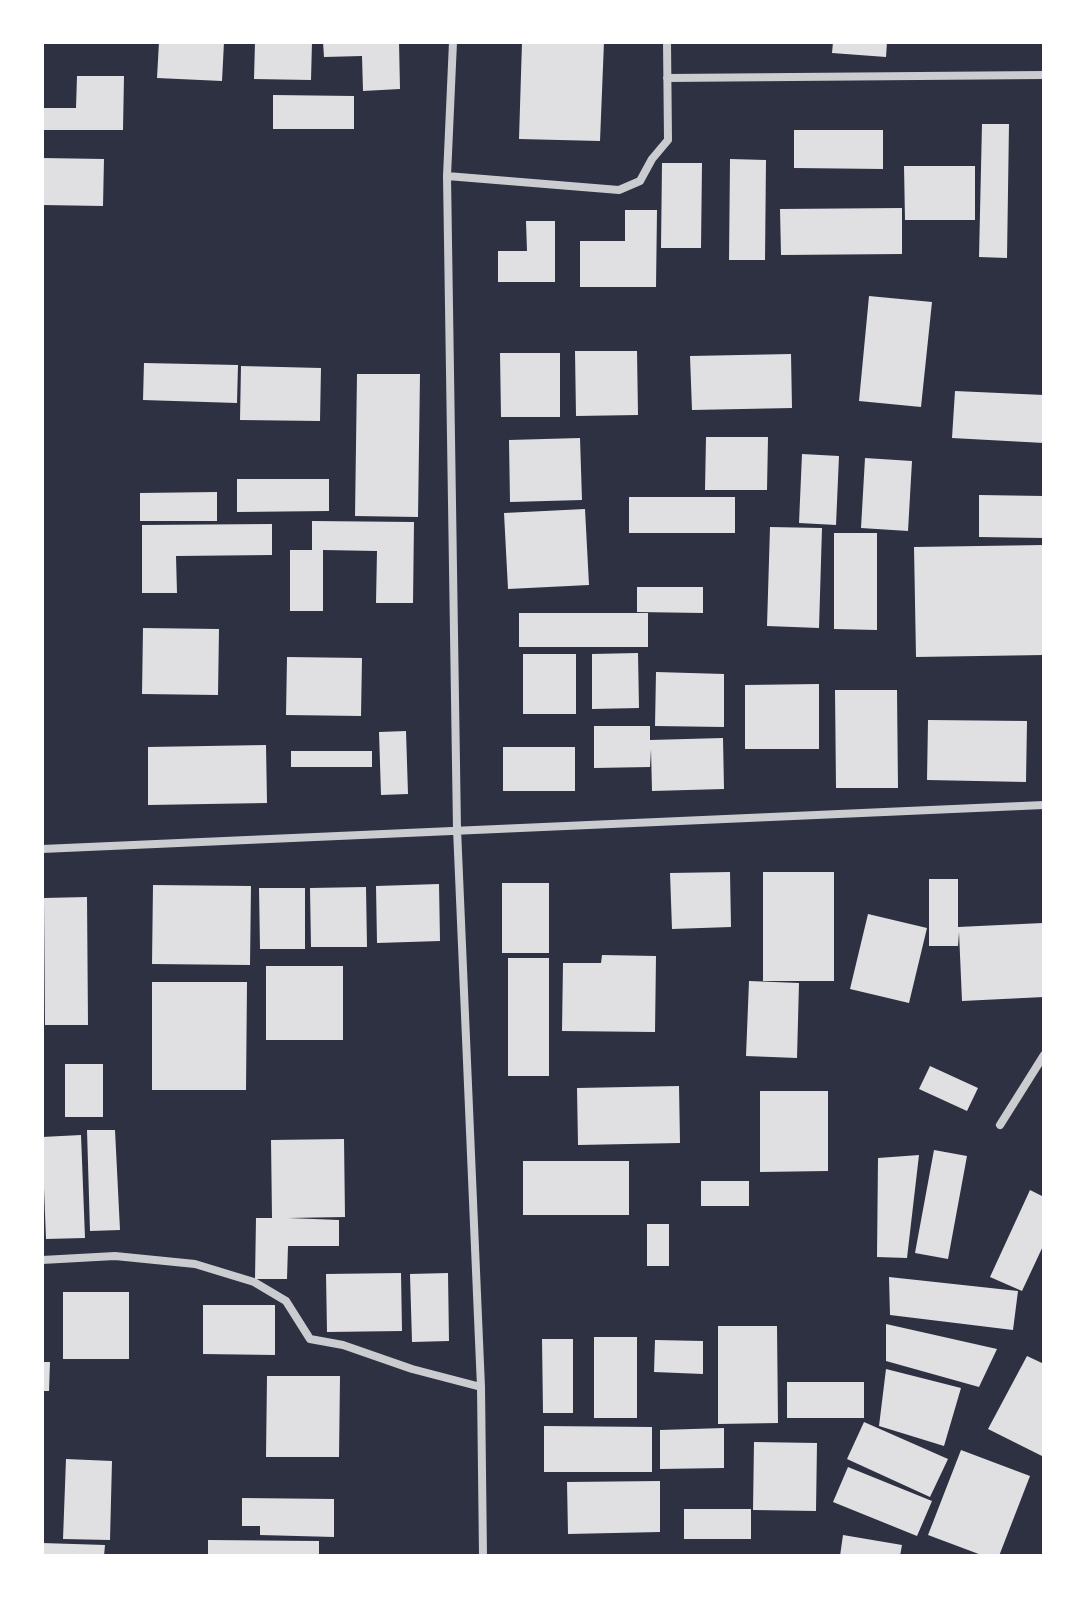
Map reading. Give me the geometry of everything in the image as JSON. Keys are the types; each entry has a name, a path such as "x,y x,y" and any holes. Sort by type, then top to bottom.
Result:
{"street":[{"path":"453,42 447,176 457,829 481,1387 483,1556"},
{"path":"447,176 619,190 640,181 652,159 668,140 667,42"},
{"path":"667,78 1044,75"},
{"path":"42,849 1044,805"},
{"path":"1000,1125 1044,1055"},
{"path":"42,1260 115,1256 195,1264 254,1282 286,1301 310,1339 343,1345 412,1369 481,1387"}],"building":[{"path":"159,42 224,42 222,81 157,78"},
{"path":"255,42 312,42 311,80 254,79"},
{"path":"323,42 399,42 400,89 363,91 362,56 324,57"},
{"path":"522,42 604,42 600,141 519,139"},
{"path":"833,42 887,42 886,57 832,53"},
{"path":"77,76 124,76 123,130 42,130 42,108 76,108"},
{"path":"273,95 354,96 354,129 273,129"},
{"path":"982,124 1009,124 1007,258 979,257"},
{"path":"794,130 883,130 883,169 794,168"},
{"path":"42,158 104,159 103,206 42,205"},
{"path":"730,159 766,160 765,260 729,260"},
{"path":"662,163 702,163 701,248 661,248"},
{"path":"904,166 975,166 975,220 905,220"},
{"path":"902,208 902,254 781,255 780,209"},
{"path":"625,210 657,210 656,287 580,287 580,241 625,241"},
{"path":"526,221 555,221 555,282 498,282 498,251 527,251"},
{"path":"869,296 932,302 921,407 859,401"},
{"path":"575,351 637,351 638,415 576,416"},
{"path":"500,353 560,353 560,417 501,417"},
{"path":"791,354 792,408 692,410 690,356"},
{"path":"144,363 238,365 237,403 143,400"},
{"path":"241,366 321,368 320,421 240,420"},
{"path":"357,374 420,374 418,517 355,516"},
{"path":"955,391 1044,395 1044,443 952,438"},
{"path":"706,437 768,437 767,490 705,490"},
{"path":"580,438 582,500 510,502 509,440"},
{"path":"802,454 839,456 836,525 799,523"},
{"path":"865,458 912,461 908,531 861,528"},
{"path":"237,479 329,479 329,511 237,512"},
{"path":"217,492 217,521 140,521 140,493"},
{"path":"979,495 1044,496 1044,538 979,537"},
{"path":"629,497 735,497 735,533 629,533"},
{"path":"585,509 589,585 508,589 504,513"},
{"path":"312,521 414,522 413,603 376,603 377,551 323,550 323,611 290,611 290,550 312,550"},
{"path":"272,524 272,555 176,556 177,593 142,593 142,525"},
{"path":"770,527 822,528 819,628 767,626"},
{"path":"834,533 877,533 877,630 834,629"},
{"path":"1044,545 1044,655 916,657 914,547"},
{"path":"637,587 703,587 703,613 637,612"},
{"path":"519,613 648,613 648,647 519,647"},
{"path":"143,628 219,629 218,695 142,694"},
{"path":"638,653 639,708 592,709 592,654"},
{"path":"523,654 576,654 576,714 523,714"},
{"path":"287,657 362,658 361,716 286,715"},
{"path":"656,672 724,674 724,727 655,726"},
{"path":"819,684 819,749 745,749 745,685"},
{"path":"835,690 897,690 898,788 836,788"},
{"path":"928,720 1027,721 1026,782 927,780"},
{"path":"594,726 650,726 650,740 723,738 724,789 652,791 651,749 650,767 594,768"},
{"path":"406,731 408,794 381,795 379,732"},
{"path":"266,745 267,803 148,805 148,747"},
{"path":"503,747 575,747 575,791 503,791"},
{"path":"291,751 372,751 372,767 291,767"},
{"path":"730,872 731,927 672,929 670,873"},
{"path":"763,872 834,872 834,981 763,981"},
{"path":"929,879 958,879 958,927 1043,923 1044,997 962,1001 959,932 958,946 929,946"},
{"path":"502,883 549,883 549,953 502,953"},
{"path":"439,884 440,941 377,943 376,886"},
{"path":"153,885 251,886 250,965 152,964"},
{"path":"366,887 367,947 311,947 310,888"},
{"path":"259,888 305,888 305,949 260,949"},
{"path":"87,897 88,1025 45,1025 44,898"},
{"path":"868,914 927,928 909,1003 850,989"},
{"path":"602,955 656,956 655,1032 562,1031 563,963 601,963"},
{"path":"508,958 549,958 549,1076 508,1076"},
{"path":"266,966 343,966 343,1040 266,1040"},
{"path":"749,981 799,983 797,1058 746,1056"},
{"path":"152,982 247,982 246,1090 152,1090"},
{"path":"65,1064 103,1064 103,1117 65,1117"},
{"path":"930,1066 978,1088 967,1111 919,1089"},
{"path":"679,1086 680,1143 578,1145 577,1088"},
{"path":"760,1091 828,1091 828,1171 760,1172"},
{"path":"87,1130 115,1130 120,1230 90,1231"},
{"path":"81,1135 85,1238 46,1239 42,1137"},
{"path":"344,1139 345,1217 288,1218 339,1220 339,1246 288,1246 287,1279 255,1279 256,1218 272,1218 271,1140"},
{"path":"934,1150 967,1156 948,1259 915,1253"},
{"path":"919,1155 907,1258 877,1257 878,1158"},
{"path":"523,1161 629,1161 629,1215 523,1215"},
{"path":"701,1181 749,1181 749,1206 701,1206"},
{"path":"1030,1190 1044,1197 1044,1244 1022,1291 990,1277"},
{"path":"647,1224 669,1224 669,1266 647,1266"},
{"path":"401,1273 402,1331 327,1332 326,1274"},
{"path":"448,1273 449,1341 412,1342 410,1274"},
{"path":"889,1277 1018,1291 1013,1330 890,1315"},
{"path":"63,1292 129,1292 129,1359 63,1359"},
{"path":"203,1305 275,1305 275,1355 203,1354"},
{"path":"886,1324 997,1349 979,1387 886,1361"},
{"path":"718,1326 777,1326 778,1423 718,1424"},
{"path":"594,1337 637,1337 637,1418 594,1418"},
{"path":"542,1339 573,1339 573,1413 543,1413"},
{"path":"655,1340 703,1341 703,1374 654,1372"},
{"path":"1027,1356 1044,1364 1044,1457 988,1429"},
{"path":"42,1362 50,1362 49,1391 42,1391"},
{"path":"886,1369 961,1388 944,1446 879,1426"},
{"path":"267,1376 340,1376 339,1457 266,1457"},
{"path":"787,1382 864,1382 864,1418 787,1418"},
{"path":"864,1422 948,1459 930,1497 847,1459"},
{"path":"544,1426 652,1427 652,1472 544,1472"},
{"path":"724,1428 724,1468 660,1469 660,1430"},
{"path":"754,1442 817,1443 816,1511 753,1510"},
{"path":"961,1450 1030,1476 999,1556 984,1556 928,1535"},
{"path":"66,1459 112,1461 110,1540 63,1539"},
{"path":"848,1467 932,1501 917,1536 833,1502"},
{"path":"660,1481 660,1532 568,1534 567,1482"},
{"path":"242,1498 334,1499 334,1537 260,1535 260,1526 242,1526"},
{"path":"684,1509 751,1509 751,1539 684,1539"},
{"path":"843,1535 902,1545 900,1556 840,1556"},
{"path":"208,1540 319,1541 319,1556 208,1556"},
{"path":"42,1543 105,1545 104,1556 42,1556"}]}
